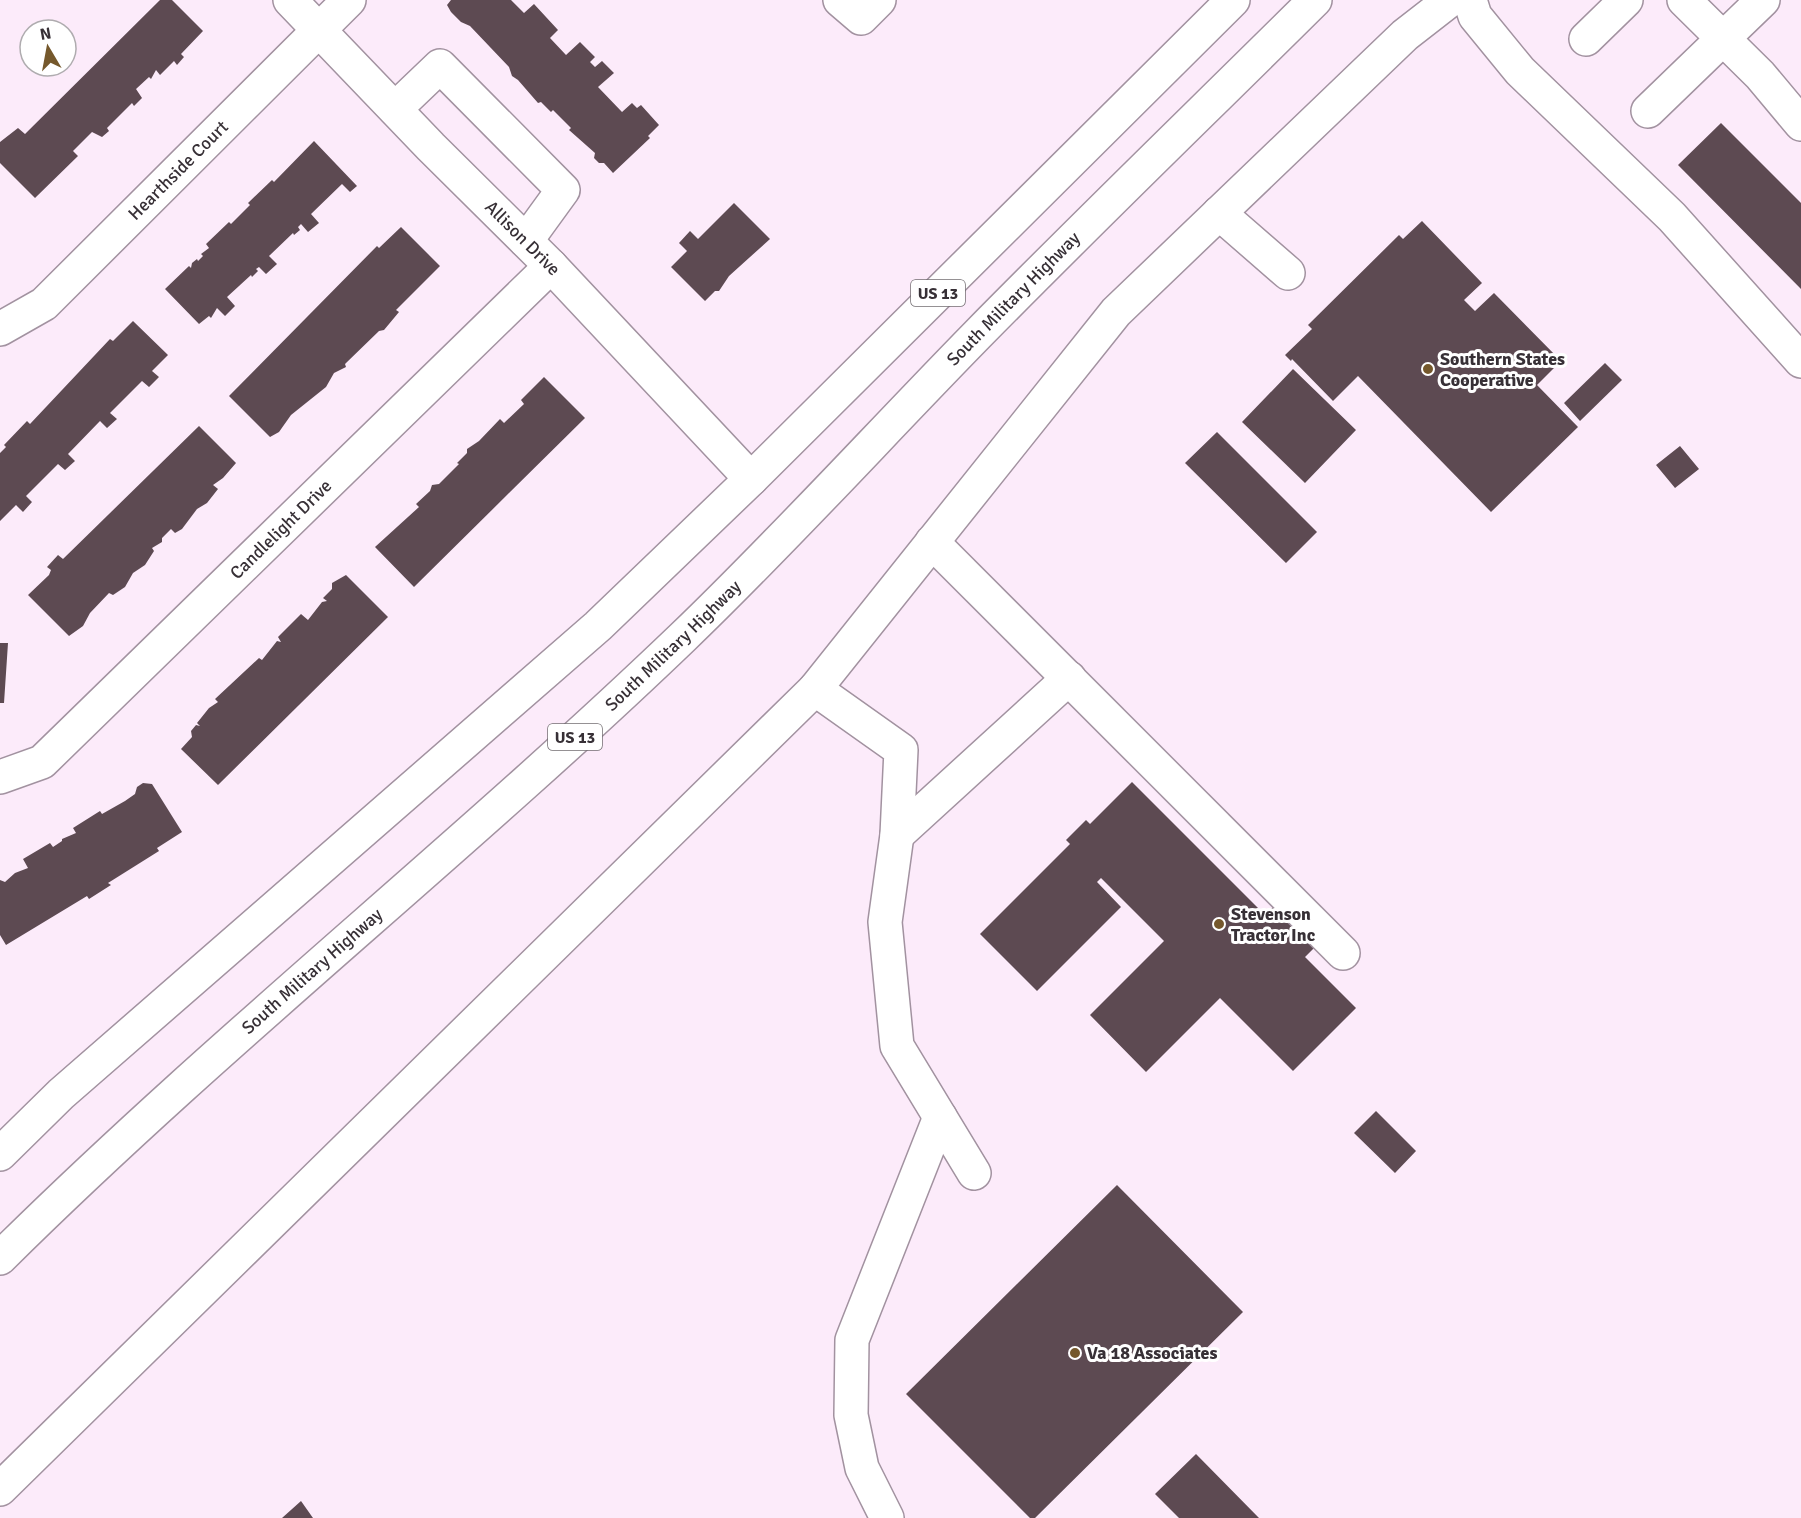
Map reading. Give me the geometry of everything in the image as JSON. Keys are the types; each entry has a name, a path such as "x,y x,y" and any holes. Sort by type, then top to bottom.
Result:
{"main road":[{"name":"Allison Drive","path":"290,0 395,110 551,266 751,479"},
{"name":"Hearthside Court","path":"0,329 44,304 349,0"},
{"path":"840,0 861,18 879,0"},
{"name":"US 13","path":"0,1154 61,1094 598,626 751,479 1233,0"},
{"name":"South Military Highway","path":"0,1258 98,1162 277,1000 519,789 686,635 983,330 1315,0"},
{"path":"0,1489 815,689 1116,312 1405,35 1450,0"},
{"path":"1470,0 1475,16 1520,71 1672,217 1801,361"},
{"path":"1586,39 1626,0"},
{"path":"1683,0 1760,75 1801,124"},
{"path":"1648,111 1763,0"},
{"path":"395,110 440,66 563,190 526,241"},
{"path":"1219,213 1288,273"},
{"name":"Candlelight Drive","path":"0,777 42,762 551,266"},
{"path":"932,542 1343,952"},
{"path":"897,835 1069,678"},
{"path":"815,689 901,750 897,835 885,922 897,1046 974,1173"},
{"path":"887,1518 862,1468 851,1415 852,1340 940,1117"}],"building":[{"path":"160,0 172,0 203,31 181,54 184,57 177,65 174,61 160,75 156,70 151,79 149,77 136,89 142,98 134,106 132,103 107,128 109,131 102,137 92,132 73,151 78,156 35,198 0,163 0,142 18,128 25,134"},
{"path":"451,0 511,0 524,13 534,4 558,30 550,38 566,55 580,42 595,57 590,62 595,67 602,61 614,73 598,87 622,112 632,103 637,108 641,105 659,125 648,136 650,138 613,173 604,163 599,163 594,158 595,153 569,130 571,128 553,110 551,112 541,102 538,103 512,76 509,67 470,26 461,22 451,12 447,5"},
{"path":"1721,123 1801,203 1801,289 1678,165"},
{"path":"314,141 357,186 350,192 342,184 311,214 319,223 308,232 301,224 298,227 300,230 294,235 293,233 269,256 277,264 266,274 259,267 252,277 251,275 227,297 235,306 225,316 217,308 211,318 209,316 199,324 165,289 189,266 191,268 192,263 197,259 198,261 203,256 201,254 209,248 206,244 229,222 231,224 250,205 248,203 272,180 274,182"},
{"path":"734,203 770,239 729,276 719,291 715,291 705,301 671,267 687,251 679,243 690,231 698,239"},
{"name":"Southern States Cooperative","path":"1422,221 1482,283 1464,300 1475,311 1494,293 1561,361 1537,385 1578,427 1491,512 1358,376 1333,401 1292,359 1291,361 1285,355 1312,329 1308,325 1399,235 1403,239"},
{"path":"401,227 440,266 396,310 399,312 384,330 379,331 345,364 346,367 334,373 326,387 291,415 279,432 270,437 229,396 377,246 379,248"},
{"path":"133,321 168,355 152,371 159,377 149,387 142,381 110,413 117,419 107,428 100,421 68,454 75,461 65,470 58,464 26,496 32,502 23,512 16,505 0,521 0,453 6,447 4,445 27,421 30,424 110,339 113,341"},
{"path":"1605,363 1622,380 1580,421 1564,403"},
{"path":"1293,369 1356,430 1305,483 1242,422"},
{"path":"544,377 585,418 414,587 375,547 419,507 416,504 430,491 432,485 439,484 459,464 457,463 467,453 467,449 479,441 500,419 504,423 524,404 521,400"},
{"path":"199,426 236,463 223,478 213,485 218,489 207,503 197,509 182,529 175,533 171,529 162,538 162,542 152,548 154,551 145,565 133,573 125,587 113,595 109,593 90,613 83,626 69,636 28,595 49,575 51,570 47,567 58,555 63,559"},
{"path":"1217,432 1317,532 1286,563 1185,463"},
{"path":"1680,446 1699,469 1675,488 1656,465"},
{"path":"346,575 388,617 218,785 181,749 192,737 191,731 196,725 200,726 197,723 209,708 218,702 215,699 259,658 262,660 277,641 281,642 278,637 301,614 308,620 322,602 327,601 323,598 332,589 332,583"},
{"path":"0,643 8,643 4,703 0,703"},
{"name":"Stevenson Tractor Inc","path":"1132,782 1265,915 1273,907 1314,948 1305,957 1356,1008 1293,1071 1220,998 1146,1072 1090,1015 1164,941 1101,878 1097,882 1121,907 1037,991 980,934 1070,844 1066,840 1086,820 1090,824"},
{"path":"143,783 152,784 182,832 157,848 159,851 108,883 111,885 89,899 87,896 6,945 0,935 0,880 5,882 15,873 28,868 23,859 50,843 53,847 62,839 76,833 73,828 100,811 102,814 125,801 135,794 137,787"},
{"path":"1376,1111 1416,1151 1395,1173 1354,1133"},
{"name":"Va 18 Associates","path":"1117,1185 1243,1312 1035,1518 1030,1518 906,1394"},
{"path":"1196,1454 1259,1518 1179,1518 1155,1494"},
{"path":"301,1501 313,1518 282,1518"}],"place":[{"name":"Southern States Cooperative","path":"1428,369"},
{"name":"Stevenson Tractor Inc","path":"1219,924"},
{"name":"Va 18 Associates","path":"1075,1353"}]}
